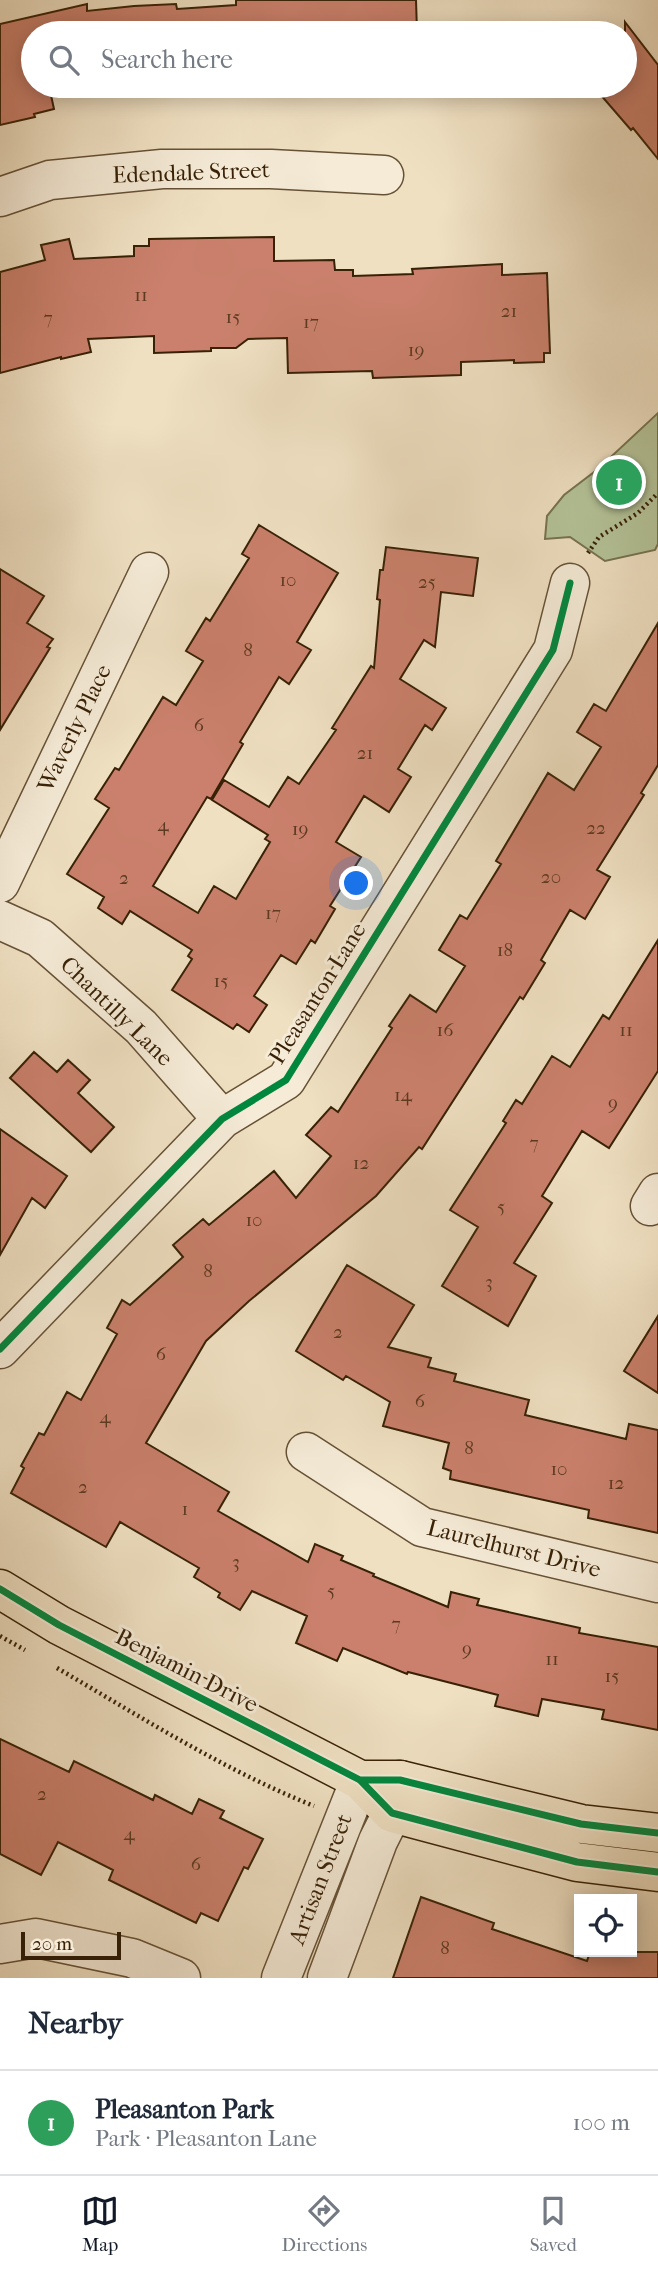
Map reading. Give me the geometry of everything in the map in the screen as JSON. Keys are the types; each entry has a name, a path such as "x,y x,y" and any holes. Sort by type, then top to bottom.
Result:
{"main road":[{"name":"Benjamin Drive","path":"0,1589 59,1625 396,1797 577,1862 658,1872"},
{"name":"Benjamin Drive","path":"396,1797 658,1833"}],"street":[{"name":"Edendale Street","path":"0,197 50,180 162,169 271,169 384,175"},
{"name":"Waverly Place","path":"0,883 149,572"},
{"name":"Pleasanton Lane","path":"0,1349 222,1119 286,1080 553,650 570,583"},
{"name":"Chantilly Lane","path":"0,920 40,938 141,1027 222,1119"},
{"name":"Laurelhurst Drive","path":"306,1452 422,1527 658,1583"},
{"name":"Artisan Street","path":"281,1978 360,1780"},
{"name":"Artisan Street","path":"327,1978 396,1797"},
{"path":"0,1944 36,1938 132,1958 180,1978"}],"path":[{"path":"570,583 599,537 638,513 658,493"}],"green space":[{"path":"658,413 658,544 655,550 605,561 570,537 545,539 547,516 564,495 598,469"}],"building":[{"path":"236,0 416,0 417,21 21,21 21,98 52,98 54,109 34,114 35,117 0,125 0,24 87,4 87,11 176,4 177,9 236,5"},
{"path":"637,38 658,65 658,159 633,128 631,130 603,98 637,98"},
{"path":"274,237 274,261 334,260 335,270 353,270 353,276 413,274 412,269 502,264 502,275 547,273 550,353 544,353 544,362 461,362 461,375 373,378 372,371 288,373 287,338 248,339 236,348 211,348 211,351 154,353 154,336 88,339 91,352 0,373 0,272 45,260 41,245 69,239 74,259 134,256 134,246 149,246 149,239"},
{"path":"259,525 338,573 297,642 311,650 289,684 279,677 240,742 243,744 211,799 207,797 153,886 198,913 214,886 236,899 270,842 265,839 268,835 212,800 224,780 269,807 288,777 299,784 336,730 332,728 371,666 374,668 380,600 377,599 386,547 478,558 473,596 441,592 435,647 424,640 400,679 446,708 432,730 425,725 398,769 411,777 389,812 364,796 336,842 361,857 330,906 335,909 315,943 311,940 296,964 281,955 254,996 267,1005 249,1032 237,1024 233,1029 172,990 192,959 188,956 192,950 130,911 122,924 98,908 104,897 67,874 109,808 95,799 115,768 119,770 163,697 176,705 203,661 186,651 206,618 210,621 249,558 242,554"},
{"path":"0,569 44,596 27,623 53,639 0,730"},
{"path":"658,623 658,765 641,793 644,795 597,870 610,877 585,919 570,910 541,960 545,963 523,999 520,997 422,1149 419,1147 376,1196 249,1301 206,1341 146,1443 229,1492 218,1511 308,1562 315,1544 343,1556 341,1560 374,1574 373,1576 448,1607 451,1592 479,1599 477,1605 580,1628 579,1633 658,1647 658,1730 602,1719 604,1710 542,1699 538,1716 495,1706 498,1695 408,1672 407,1674 343,1648 337,1661 296,1643 307,1616 252,1591 240,1610 218,1597 220,1593 194,1577 199,1568 120,1522 106,1547 11,1493 24,1468 21,1466 39,1433 44,1435 67,1392 81,1400 117,1334 107,1328 122,1300 130,1305 183,1257 173,1245 203,1219 209,1225 274,1171 296,1198 331,1156 306,1135 331,1107 338,1112 410,995 436,1012 465,966 439,950 460,915 467,919 501,864 496,861 548,773 574,790 601,747 577,732 594,704 606,711"},
{"path":"658,940 658,1071 609,1148 582,1131 542,1196 552,1203 514,1263 536,1276 508,1326 442,1286 478,1227 450,1210 506,1123 503,1121 516,1100 522,1104 552,1056 570,1067 603,1015 609,1019"},
{"path":"34,1052 57,1072 68,1060 90,1080 78,1093 114,1127 91,1152 10,1078"},
{"path":"0,1129 67,1176 45,1208 32,1198 0,1255"},
{"path":"347,1265 414,1305 388,1347 431,1358 428,1367 456,1374 454,1381 529,1400 525,1415 626,1439 629,1424 658,1430 658,1533 588,1518 589,1510 450,1479 451,1471 443,1468 449,1443 383,1426 390,1402 346,1376 343,1380 296,1351"},
{"path":"658,1316 658,1393 624,1371"},
{"path":"0,1739 69,1772 74,1761 153,1800 155,1795 192,1814 199,1799 224,1811 220,1818 263,1839 248,1869 244,1867 218,1921 201,1913 196,1923 109,1880 113,1870 58,1842 41,1875 0,1854"},
{"path":"421,1897 494,1923 492,1929 587,1961 588,1957 637,1957 637,1952 658,1952 658,1978 393,1978"}],"cycle path":[{"path":"0,1349 222,1119 286,1080 553,650 570,583"},
{"path":"0,1589 59,1625 360,1780 392,1813 577,1862 658,1872"},
{"path":"360,1780 400,1780 581,1824 658,1833"}],"place":[{"name":"Pleasanton Park","path":"619,482"}]}
